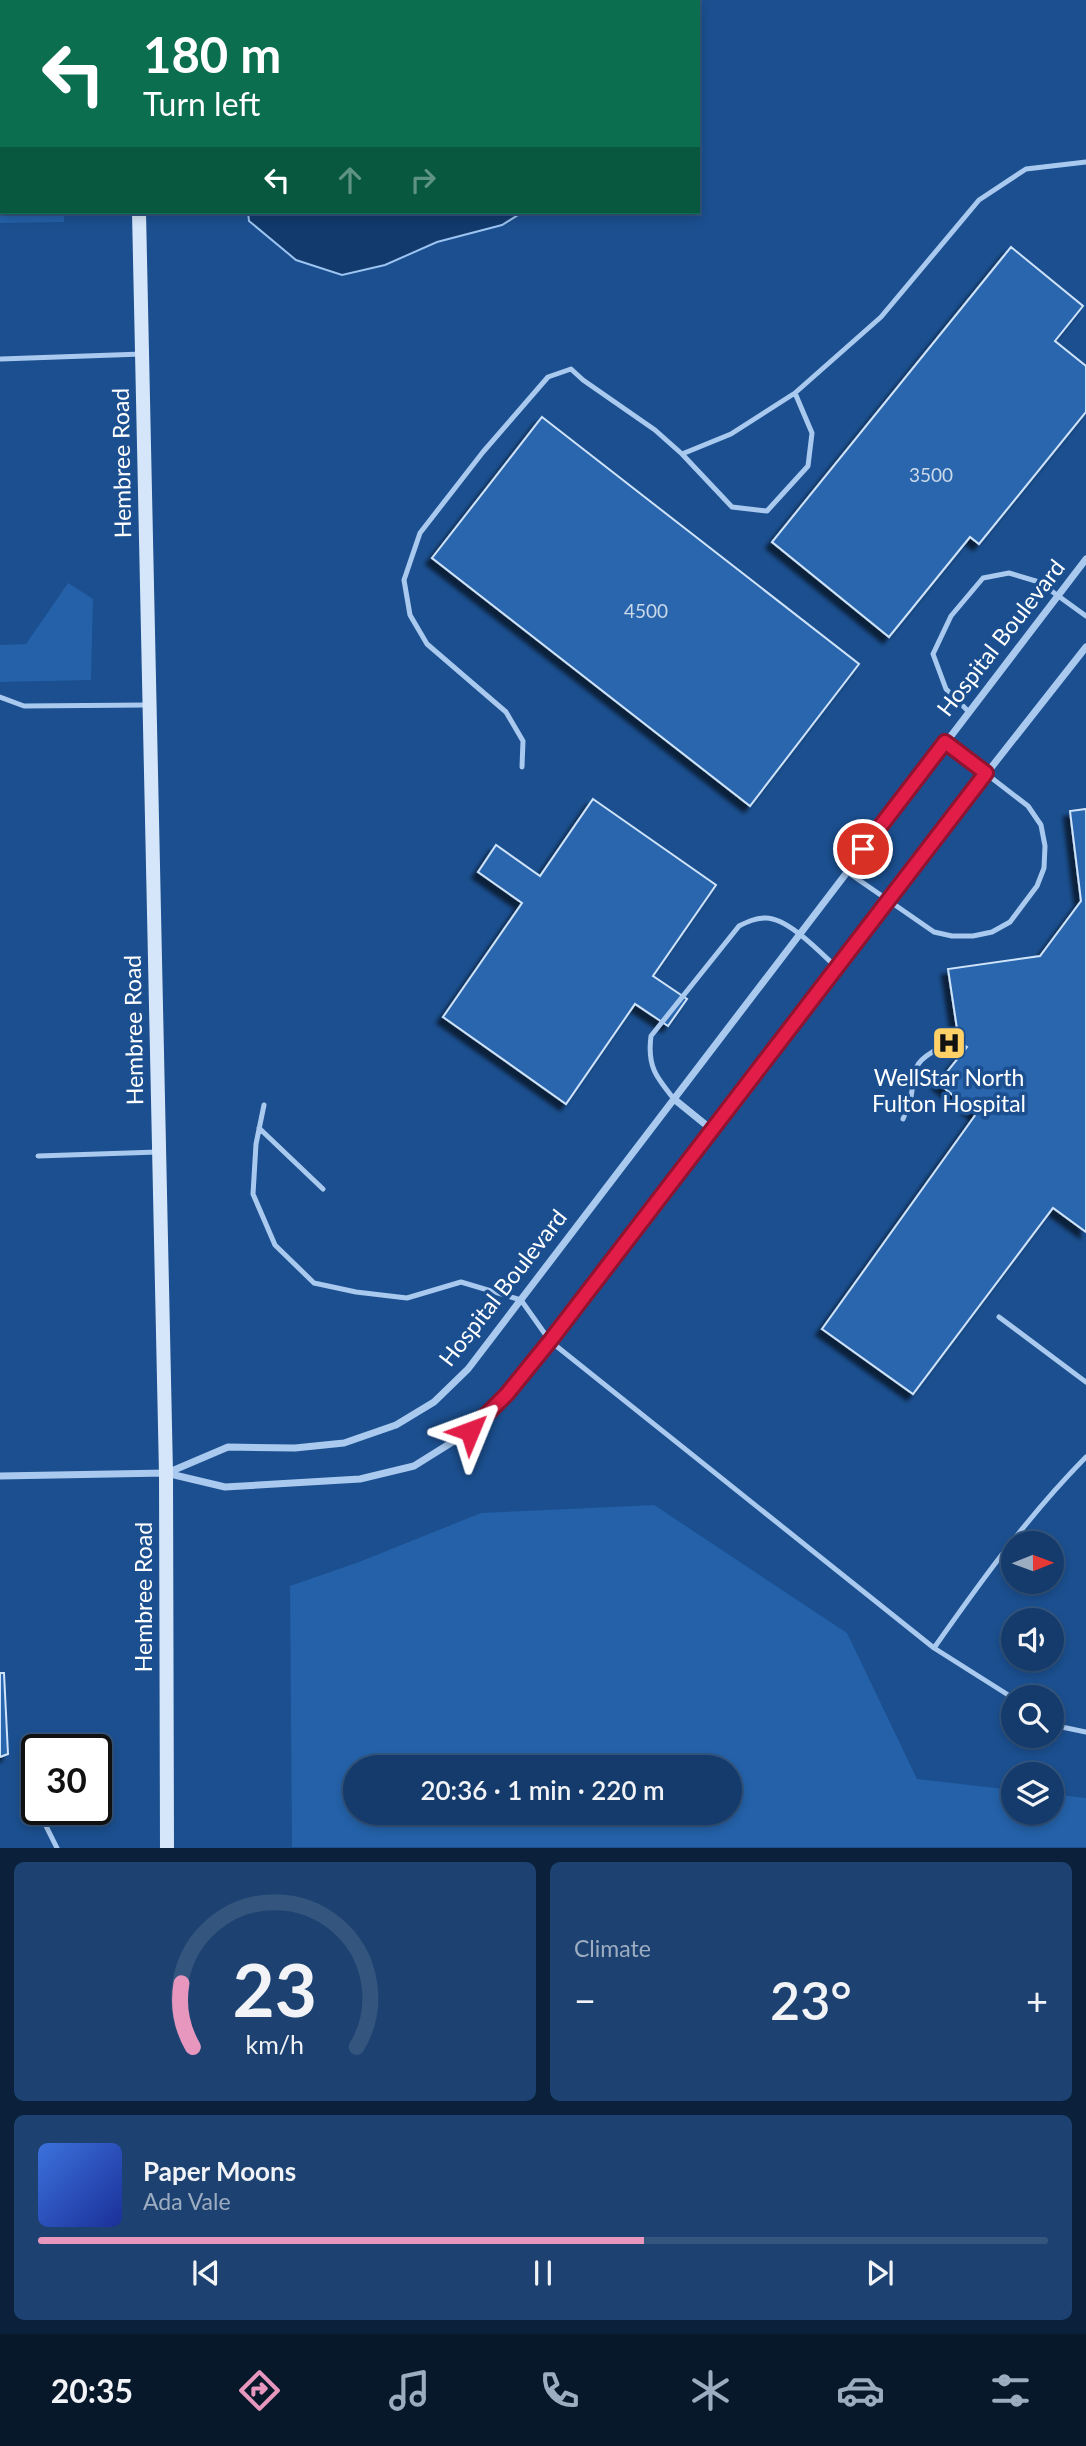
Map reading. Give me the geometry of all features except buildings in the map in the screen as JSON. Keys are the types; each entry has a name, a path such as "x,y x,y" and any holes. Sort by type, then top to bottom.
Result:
{"street":[{"name":"Hembree Road","path":"139,214 166,1473 167,1847"},
{"name":"Hospital Boulevard","path":"166,1473 228,1447 295,1448 344,1443 396,1425 434,1402 468,1368 521,1300 1086,559"},
{"path":"0,1476 166,1473 225,1487 360,1479 414,1466 470,1431 507,1394 550,1341 887,900 1086,647"},
{"path":"674,1099 711,1129"}],"lane":[{"path":"682,454 731,434 795,393 881,317 979,200 1026,169 1086,162"},
{"path":"1,359 142,354"},
{"path":"522,766 523,741 506,712 427,644 410,615 404,580 420,533 483,452 548,377 571,369 655,430 682,454 732,507 767,511 808,466 812,433 795,393"},
{"path":"969,712 946,689 933,654 951,616 983,578 1009,573 1040,582 1086,616"},
{"path":"0,697 24,706 150,705"},
{"path":"846,871 934,932 952,936 973,936 992,932 1010,922 1037,886 1044,868 1045,846 1041,825 1028,806 945,742"},
{"path":"674,1099 655,1076 649,1049 651,1036 739,926 766,917 778,920 836,967"},
{"path":"903,1119 911,1099 913,1074 923,1056 941,1047 954,1055"},
{"path":"264,1105 256,1144 253,1194 275,1245 314,1283 355,1293 407,1298 461,1282 521,1300 550,1341 934,1648 1001,1690"},
{"path":"260,1128 323,1189"},
{"path":"38,1156 159,1152"},
{"path":"999,1317 1086,1382"},
{"path":"934,1648 999,1556 1054,1490 1086,1457"},
{"path":"1064,1727 1086,1732"},
{"path":"46,1825 57,1847"}],"shaded area":[{"path":"0,214 64,214 64,222 0,223"},
{"path":"248,214 520,214 502,225 437,242 385,265 342,275 296,260 249,221"},
{"path":"68,583 93,599 91,680 0,682 0,645 26,644"},
{"path":"654,1505 847,1633 917,1779 1001,1789 1001,1825 1064,1825 1064,1795 1086,1798 1086,1847 292,1847 290,1586 359,1562 481,1513"}],"place":[{"name":"WellStar North Fulton Hospital","path":"949,1043"}],"route":[{"path":"470,1431 507,1394 550,1341 986,773 945,742 863,849"}]}
